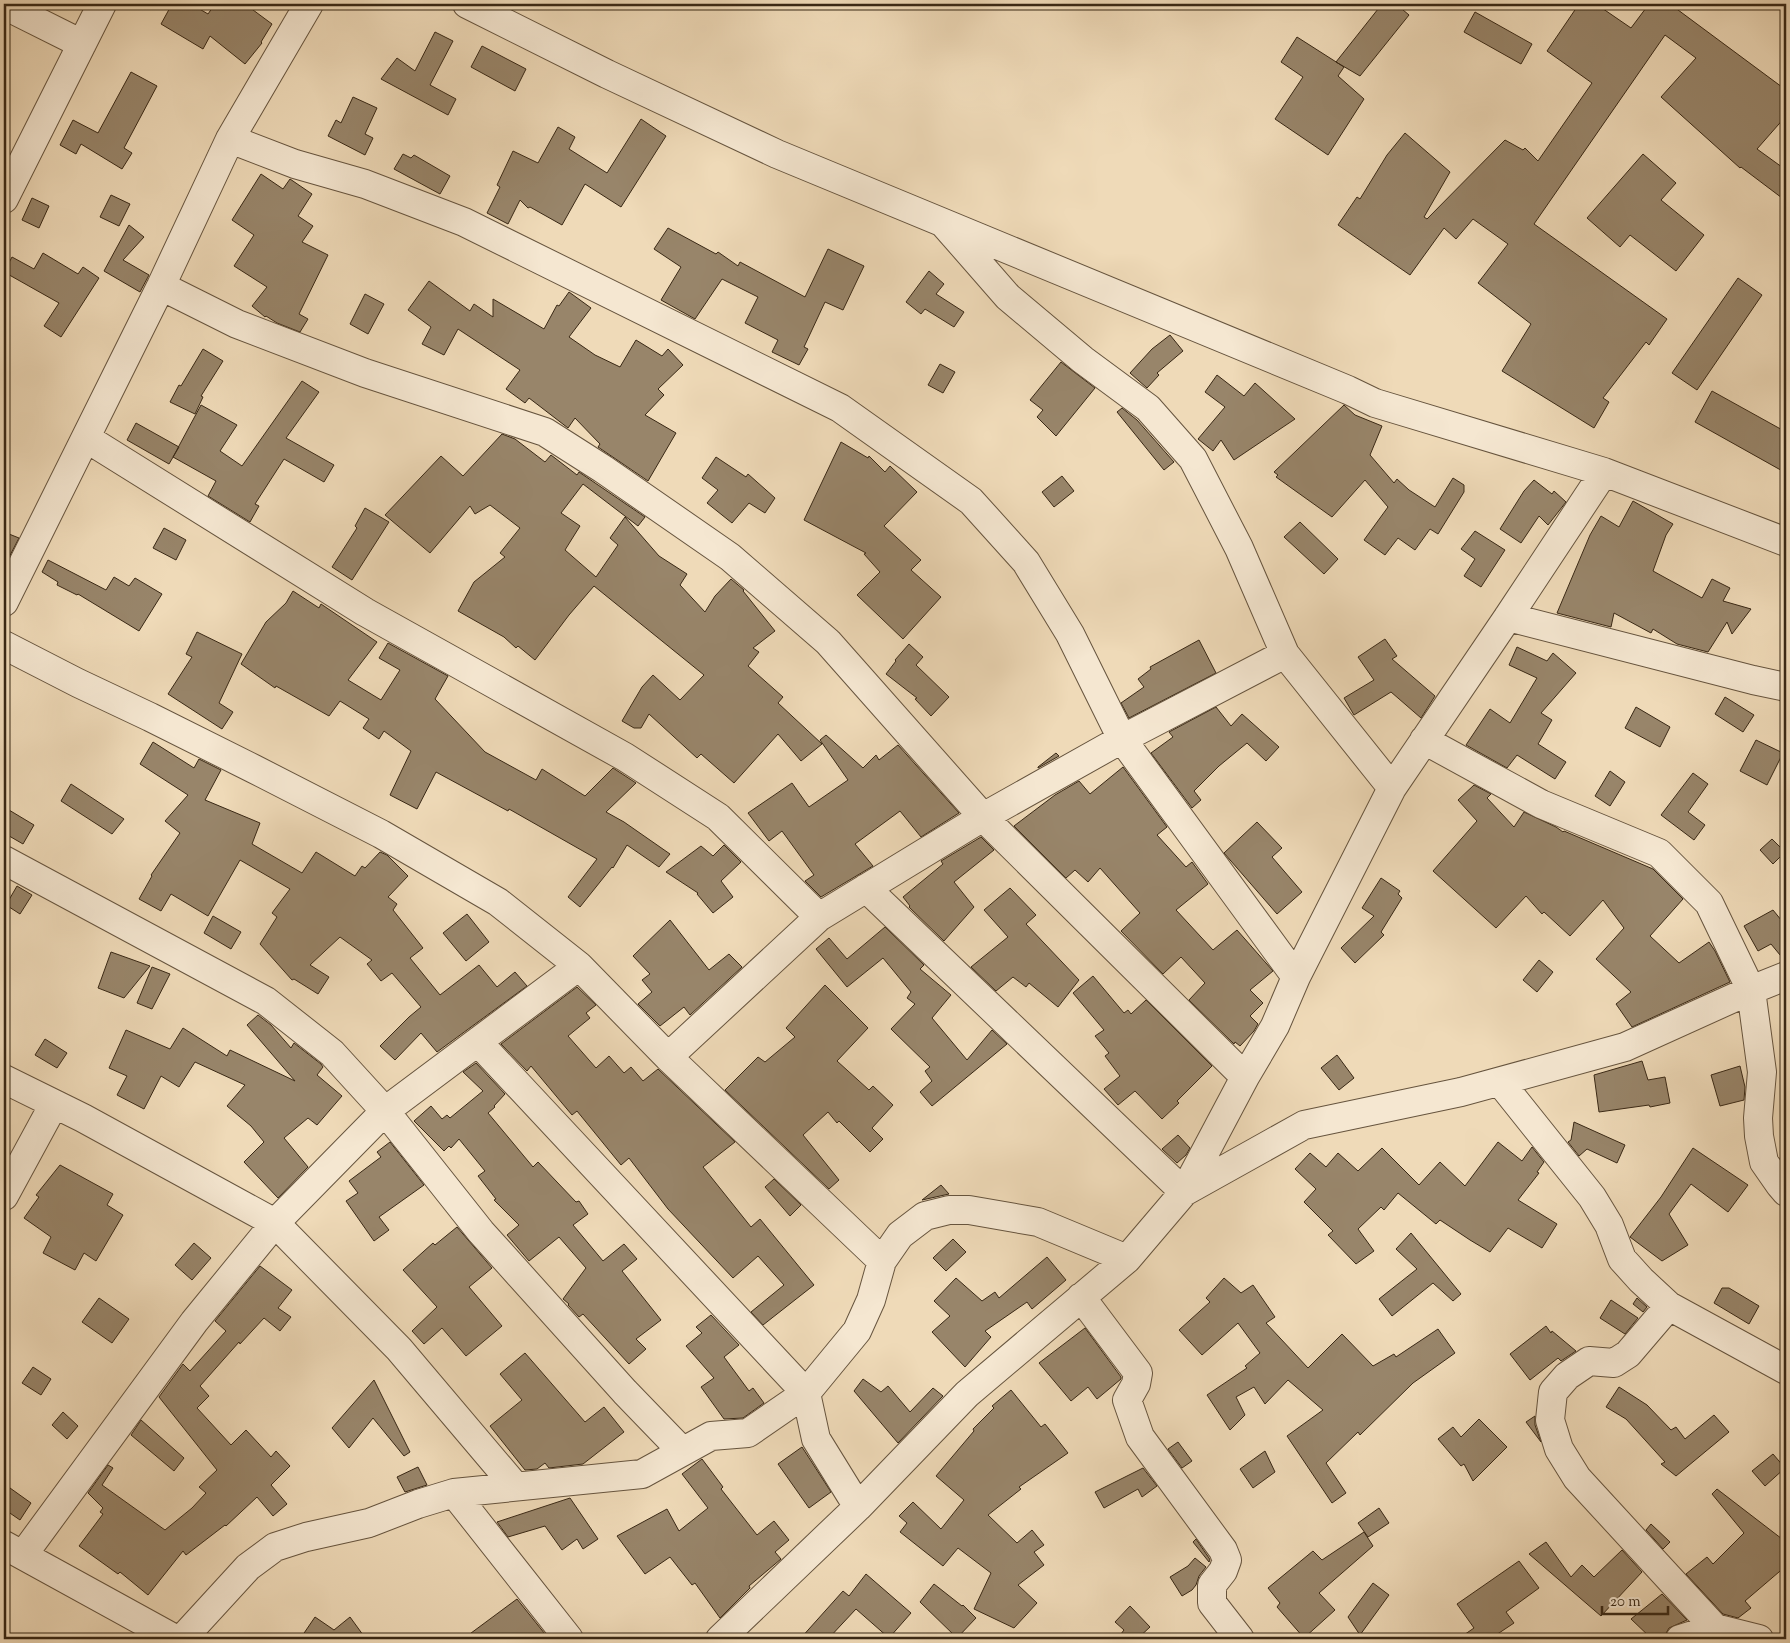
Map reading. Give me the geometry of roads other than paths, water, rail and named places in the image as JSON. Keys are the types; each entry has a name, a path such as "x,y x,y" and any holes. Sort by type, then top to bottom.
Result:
{"street":[{"path":"4,199 102,4"},
{"path":"4,602 162,286 230,139 309,4"},
{"path":"467,4 607,74 777,154 941,220 1375,403 1604,472 1786,542"},
{"path":"4,5 82,44"},
{"path":"230,139 295,164 365,184 464,222 840,408 971,502 1026,562 1070,634 1122,739 1296,977"},
{"path":"941,220 1008,296 1083,360 1148,408 1193,459 1239,548 1285,654 1392,788"},
{"path":"162,286 237,324 364,373 545,432 603,469 730,557 828,642 983,817 1245,1077"},
{"path":"86,438 365,612 625,757 718,817 819,917"},
{"path":"720,1639 858,1507 967,1394 1127,1259 1184,1192 1274,1026 1296,977 1392,788 1604,472"},
{"path":"1508,617 1786,687"},
{"path":"4,645 78,684 150,716 381,834 498,902 579,966 668,1058 882,1261"},
{"path":"668,1058 819,917 983,817 1122,739 1285,654"},
{"path":"1424,740 1541,804 1659,853 1708,903 1751,990 1762,1072 1758,1118 1759,1136 1764,1162 1786,1192"},
{"path":"4,860 266,1001 332,1053 385,1111 481,1232 625,1392 682,1451"},
{"path":"866,888 1184,1192"},
{"path":"175,1639 13,1550 275,1223 385,1111 579,966"},
{"path":"1184,1192 1304,1125 1461,1092 1626,1047 1786,976"},
{"path":"478,1042 806,1393 816,1439 858,1507"},
{"path":"4,1079 83,1118 275,1223 399,1349 515,1486"},
{"path":"1500,1082 1592,1196 1609,1225 1622,1259 1640,1280 1670,1306 1786,1370"},
{"path":"4,1196 54,1104"},
{"path":"182,1639 248,1567 275,1547 306,1537 369,1523 418,1504 454,1493 642,1474 711,1436 748,1433 806,1393 857,1331 871,1300 882,1261 900,1235 925,1216 949,1210 969,1210 1038,1222 1127,1259"},
{"path":"1081,1298 1138,1373 1136,1384 1127,1400 1140,1436 1223,1550 1227,1560 1223,1571 1212,1585 1212,1603 1240,1639"},
{"path":"1670,1306 1628,1354 1614,1363 1589,1362 1567,1376 1553,1392 1550,1420 1559,1449 1577,1478 1715,1628"},
{"path":"454,1493 569,1639"},
{"path":"1680,1639 1715,1628 1759,1639"}]}
